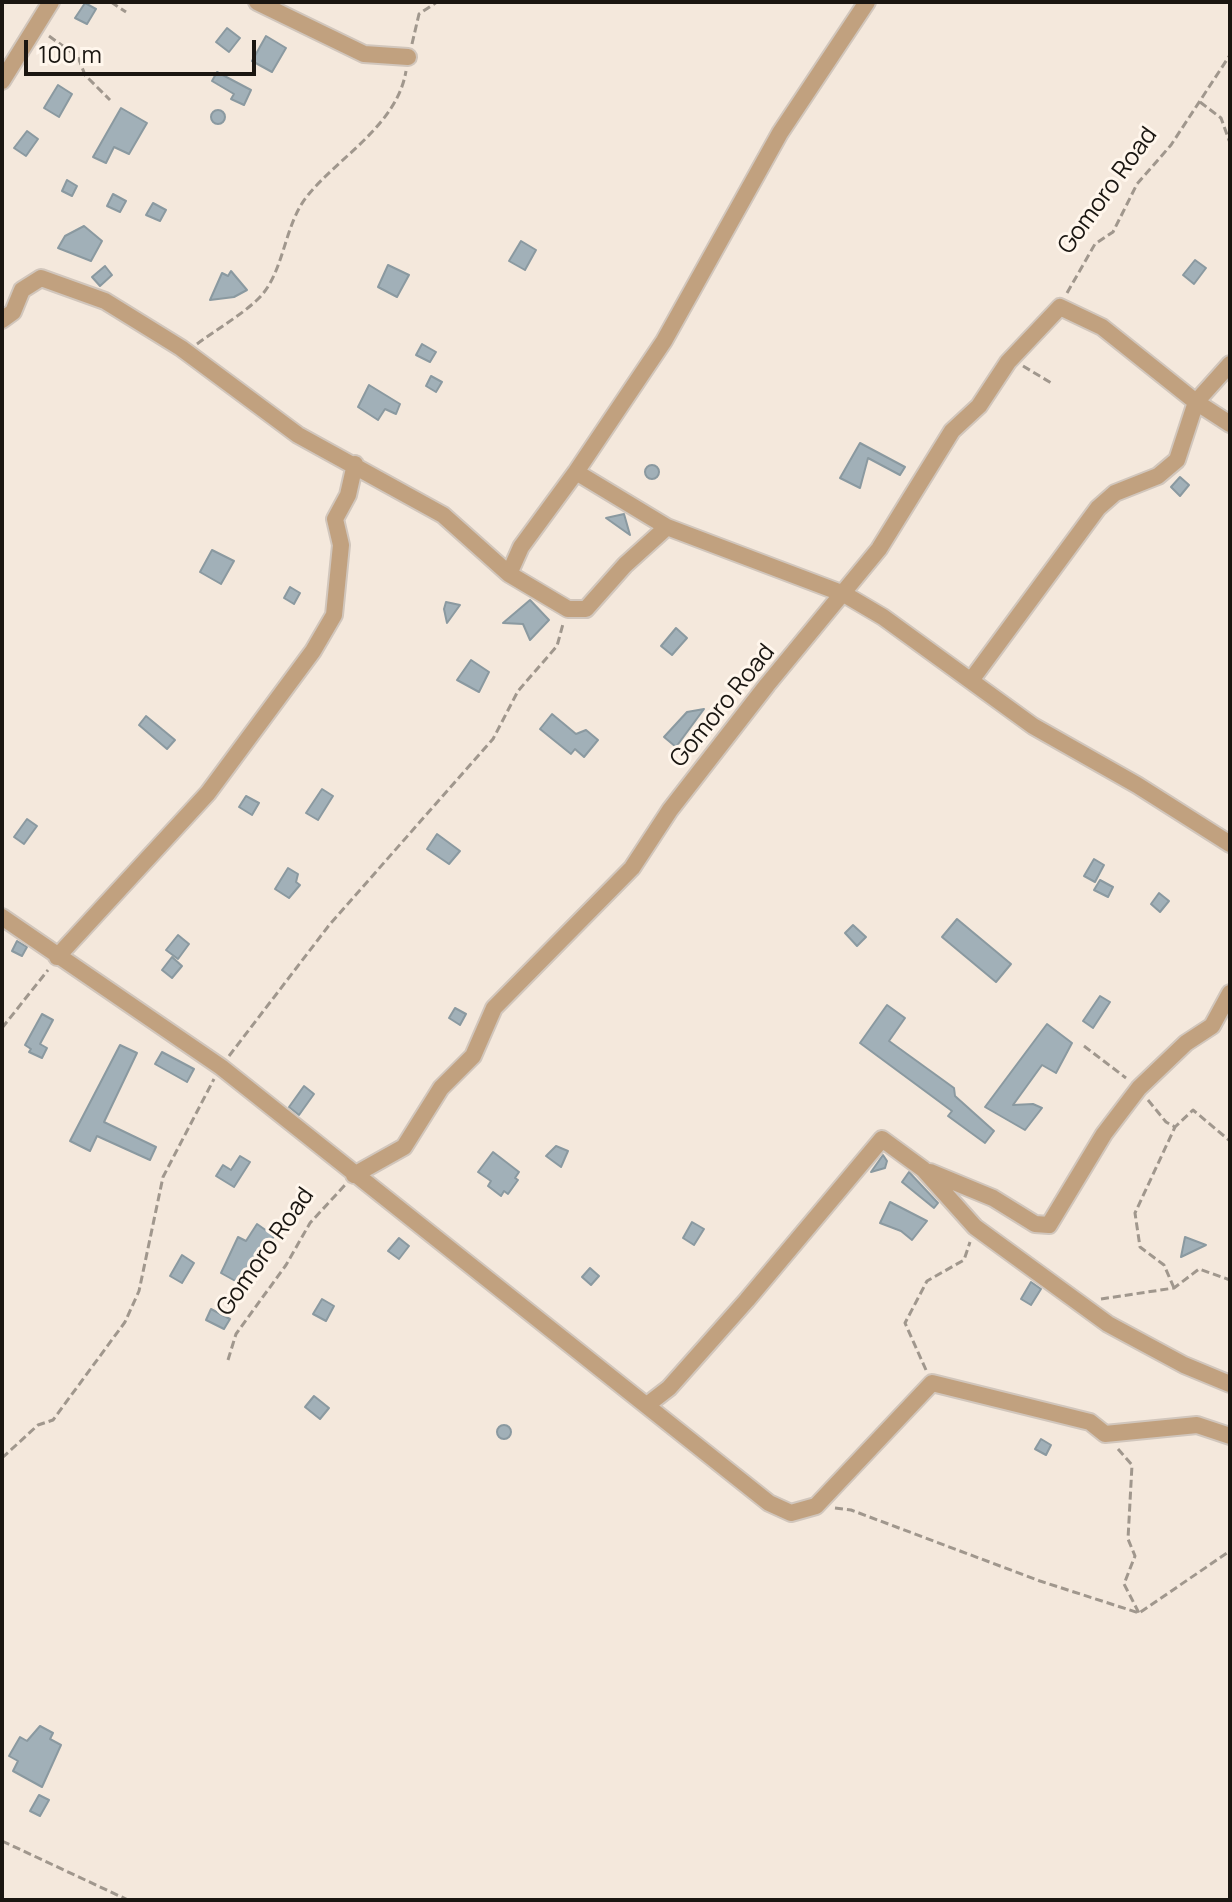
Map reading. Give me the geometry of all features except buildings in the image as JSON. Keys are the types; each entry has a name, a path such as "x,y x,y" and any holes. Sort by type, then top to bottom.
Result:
{"street":[{"path":"2,81 51,2"},
{"path":"257,2 364,54 408,57"},
{"path":"509,574 521,547 576,472 664,341 780,133 867,2"},
{"path":"2,320 13,312 22,290 41,278 105,301 181,348 298,435 443,515 509,574 568,609 586,609 625,565 667,527"},
{"path":"1060,307 1102,327 1196,402 1230,424"},
{"name":"Gomoro Road","path":"354,1175 404,1147 441,1088 473,1056 494,1008 632,868 670,810 767,685 879,549 952,431 979,406 999,372 1060,307"},
{"path":"972,679 1098,508 1115,493 1158,476 1177,460 1196,402 1230,364"},
{"path":"57,957 208,793 313,651 334,615 341,545 335,519 348,495 355,464"},
{"path":"576,472 667,527 844,594 883,617 972,679 1033,726 1137,785 1230,844"},
{"path":"2,917 221,1067 769,1503 791,1513 816,1506 932,1383 1090,1422 1105,1434 1197,1425 1230,1436"},
{"path":"923,1169 993,1198 1035,1224 1049,1225 1104,1134 1139,1088 1186,1043 1212,1026 1230,993"},
{"path":"647,1405 669,1388 747,1300 882,1139 923,1169 975,1227 1082,1305 1144,1345 1230,1384"}],"path":[{"path":"111,2 126,12"},
{"path":"181,348 197,344 259,298 276,266 290,225 308,195 358,147 395,102 404,80 419,14 437,2"},
{"path":"36,26 78,57 85,75 110,100"},
{"name":"Gomoro Road","path":"1060,307 1095,244 1113,232 1137,184 1171,145 1230,55"},
{"path":"1199,101 1221,118 1230,143"},
{"path":"1013,359 1053,384"},
{"path":"2,1458 38,1425 53,1420 125,1322 139,1291 163,1177 221,1067 330,924 493,739 518,691 557,646 568,609"},
{"path":"2,1028 57,957"},
{"path":"1084,1046 1139,1088 1166,1122 1175,1127"},
{"path":"1174,1288 1164,1265 1140,1247 1135,1213 1175,1127 1193,1110 1230,1141"},
{"name":"Gomoro Road","path":"228,1360 236,1334 286,1265 310,1223 354,1175"},
{"path":"932,1383 905,1323 927,1281 964,1260 975,1227"},
{"path":"1082,1305 1103,1298 1174,1288 1199,1269 1230,1280"},
{"path":"1105,1434 1132,1465 1128,1539 1135,1556 1124,1584 1139,1613"},
{"path":"816,1506 851,1510 1040,1581 1139,1613"},
{"path":"1139,1613 1230,1551"},
{"path":"2,1841 128,1900"}]}
